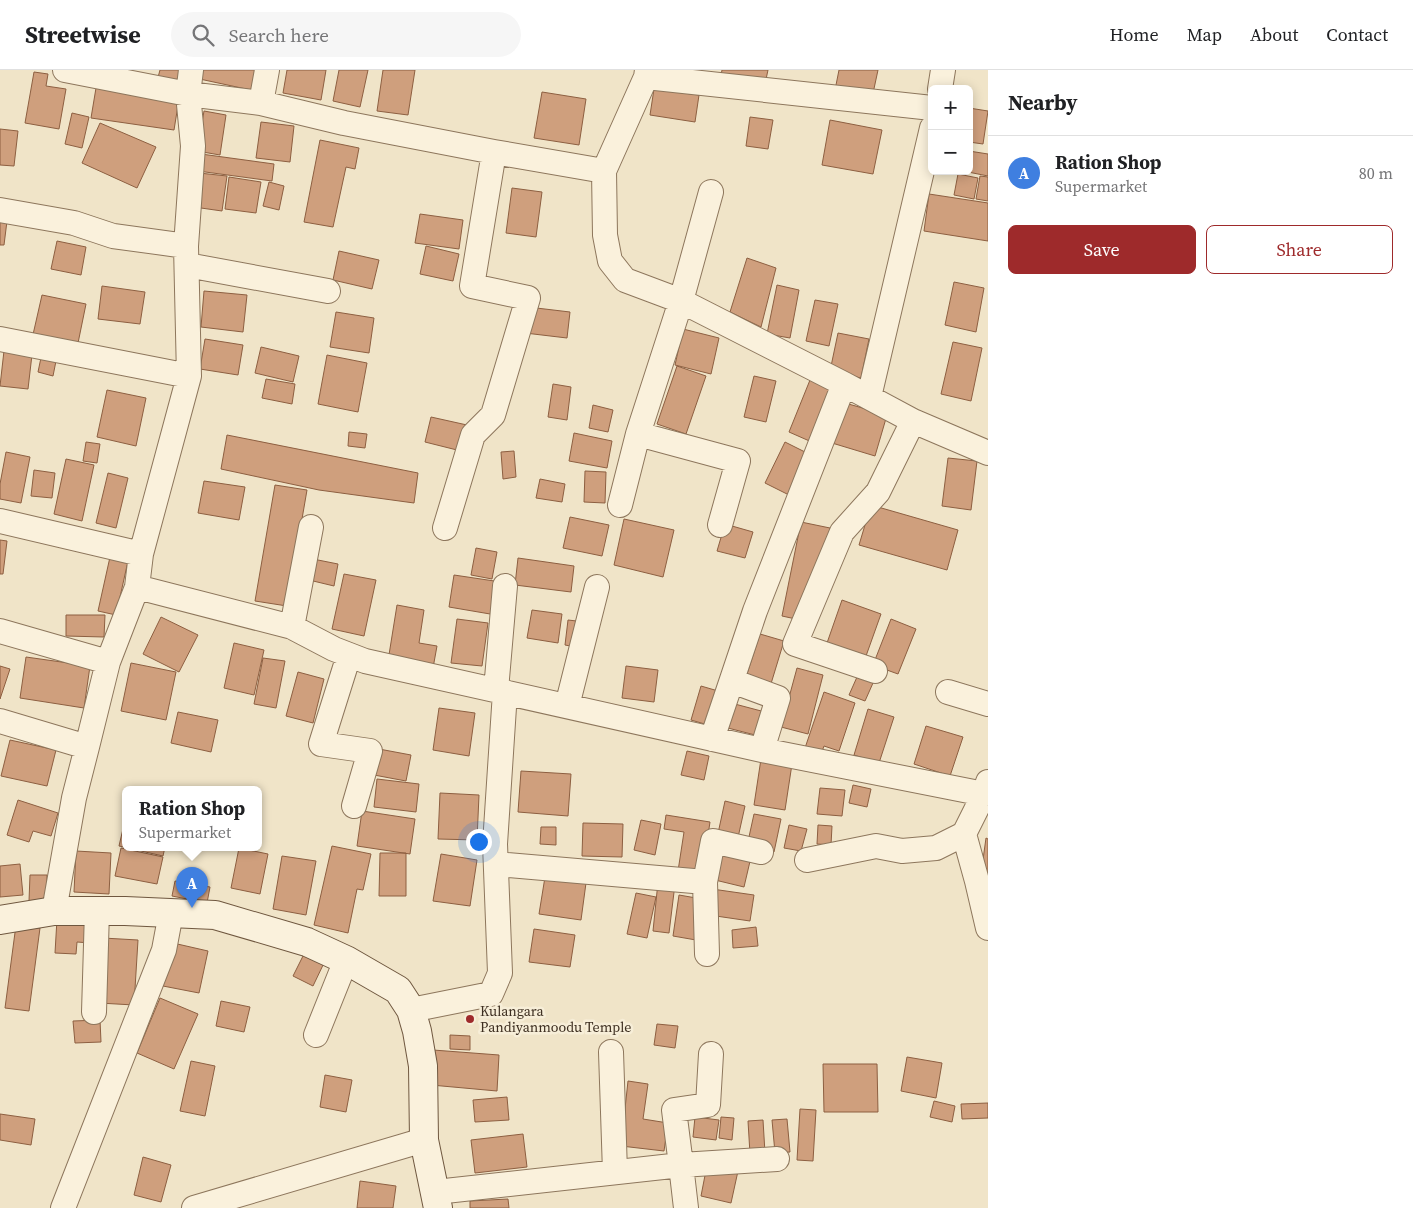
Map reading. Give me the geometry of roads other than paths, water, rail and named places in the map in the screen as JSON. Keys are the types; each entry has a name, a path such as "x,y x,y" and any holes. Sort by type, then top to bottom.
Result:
{"street":[{"path":"65,70 188,94 261,103 344,124 604,171"},
{"path":"54,910 74,798 108,662 137,587 141,554 189,376 187,255 193,146 188,94 191,70"},
{"path":"261,103 267,70"},
{"path":"941,85 943,70"},
{"path":"928,108 647,73 604,171 605,235 610,261 625,280 681,301 913,421 988,453"},
{"path":"869,397 932,130"},
{"path":"445,528 473,435 493,415 528,298 472,286 494,152"},
{"path":"620,505 638,434 681,301 711,192"},
{"path":"0,210 74,223 113,236 328,291"},
{"path":"0,339 189,376"},
{"path":"712,739 755,611 844,384"},
{"path":"876,671 795,644 842,532 878,492 913,421"},
{"path":"638,434 738,461 720,525"},
{"path":"0,521 141,554"},
{"path":"292,627 311,527"},
{"path":"411,1010 491,994 500,973 495,844 505,586"},
{"path":"137,587 292,627 334,649 365,661 762,750 986,788 964,834 936,848 902,851 876,846 807,860"},
{"path":"567,706 596,587"},
{"path":"0,631 108,662"},
{"path":"349,655 321,744 370,751 354,806"},
{"path":"732,681 778,698 762,750"},
{"path":"948,692 988,704"},
{"path":"0,721 87,747"},
{"path":"964,834 988,928"},
{"path":"707,954 705,882 712,841 761,852"},
{"path":"496,864 705,882"},
{"path":"0,920 54,910 215,915 307,942 346,960 398,990 411,1010 417,1031 423,1066 424,1140 437,1200 615,1172 681,1165 777,1159"},
{"path":"94,1012 96,911"},
{"path":"63,1208 164,950 171,913"},
{"path":"316,1035 346,960"},
{"path":"611,1052 615,1172"},
{"path":"686,1208 674,1110 708,1105 711,1054"},
{"path":"194,1208 424,1140"}],"place":[{"name":"Ration Shop","path":"192,908"},
{"name":"Kulangara Pandiyanmoodu Temple","path":"470,1019"}]}
